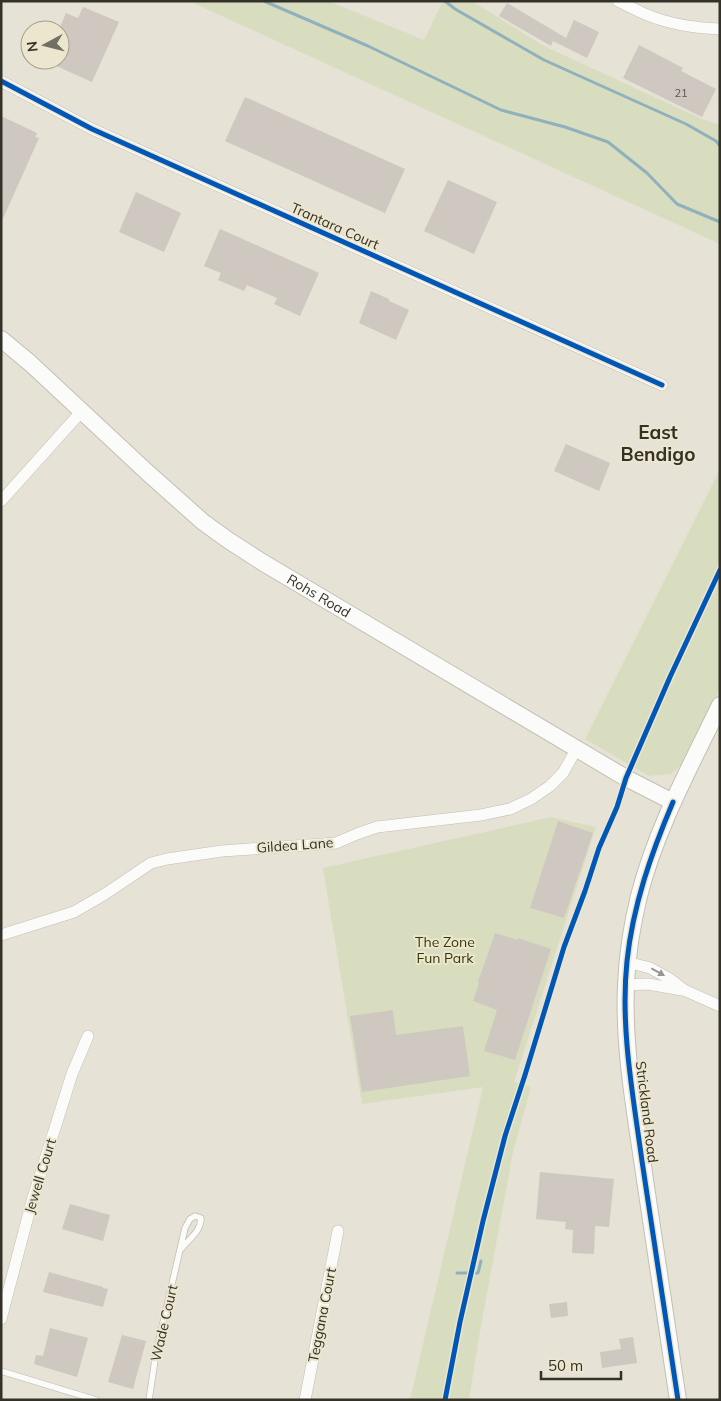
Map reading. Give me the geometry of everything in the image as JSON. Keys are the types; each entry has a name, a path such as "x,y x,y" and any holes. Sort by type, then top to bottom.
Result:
{"main road":[{"name":"Rohs Road","path":"1,340 30,363 81,412 203,522 228,540 626,778 673,802"},
{"name":"Strickland Road","path":"678,1400 631,1078 627,1031 627,962 635,913 655,845 673,802 720,705"}],"street":[{"path":"618,1 648,16 662,20 691,27 720,29"},
{"name":"Trantara Court","path":"1,81 92,129 662,384"},
{"path":"1,501 81,412"},
{"name":"Gildea Lane","path":"1,935 74,912 106,894 151,863 167,859 222,850 336,843 377,827 510,810 550,786 563,773 577,748"},
{"path":"627,962 650,968 670,979 684,990"},
{"path":"626,985 653,984 684,990 720,1006"},
{"name":"Jewell Court","path":"1,1319 32,1201 62,1103 79,1054 88,1036"},
{"name":"Teggana Court","path":"305,1400 338,1231"}],"lane":[{"name":"Wade Court","path":"149,1400 156,1353 187,1224 195,1216 201,1218 201,1225 198,1230 182,1248"},
{"path":"1,1370 96,1400"}],"green space":[{"path":"189,1 328,1 424,40 443,1 472,1 544,46 702,119 720,125 720,244"},
{"path":"720,469 720,688 684,762 671,774 649,776 585,739"},
{"name":"The Zone Fun Park","path":"550,817 596,827 514,1082 531,1087 513,1152 469,1400 410,1400 483,1087 362,1104 323,868"}],"building":[{"path":"507,3 566,38 574,20 599,32 587,58 553,41 551,46 499,16"},
{"path":"83,7 119,22 92,82 65,70 70,70 70,20 63,20 66,13 78,18"},
{"path":"639,45 683,68 681,71 716,89 702,117 623,78"},
{"path":"245,97 405,169 385,213 225,141"},
{"path":"1,116 37,133 35,137 39,138 1,223"},
{"path":"448,180 497,202 474,254 424,231"},
{"path":"136,192 181,213 164,252 119,232"},
{"path":"220,229 319,273 300,316 274,304 277,298 247,285 244,291 218,280 221,273 204,266"},
{"path":"371,291 409,310 396,340 359,323"},
{"path":"566,444 610,463 599,491 554,471"},
{"path":"558,821 593,833 564,918 530,908"},
{"path":"495,933 518,940 518,938 551,949 515,1060 484,1051 497,1010 473,1001"},
{"path":"393,1010 396,1035 463,1026 470,1076 362,1092 350,1016"},
{"path":"540,1172 614,1179 609,1227 595,1226 594,1254 572,1253 573,1230 565,1229 566,1222 536,1219"},
{"path":"70,1204 110,1215 103,1241 62,1229"},
{"path":"49,1272 108,1289 103,1307 43,1292"},
{"path":"567,1302 568,1316 551,1318 549,1304"},
{"path":"50,1328 88,1338 77,1377 34,1364 36,1355 43,1356"},
{"path":"122,1335 146,1341 133,1389 108,1382"},
{"path":"633,1337 637,1363 602,1368 600,1352 621,1349 619,1339"}],"waterway":[{"path":"264,1 368,46 501,110 565,127 608,142 647,173 677,204 720,222"},
{"path":"445,1 455,9 544,60 686,124 716,141 720,146"},
{"path":"476,1273 478,1273 481,1261"},
{"path":"457,1273 469,1273"}],"cycle path":[{"path":"1,81 92,129 662,385"},
{"path":"445,1400 460,1322 505,1136 564,947 599,848 617,807 626,778 720,570"},
{"path":"673,802 650,860 638,900 627,961 625,1011 631,1086 678,1400"}],"district":[{"name":"East Bendigo","path":"658,443"}]}
